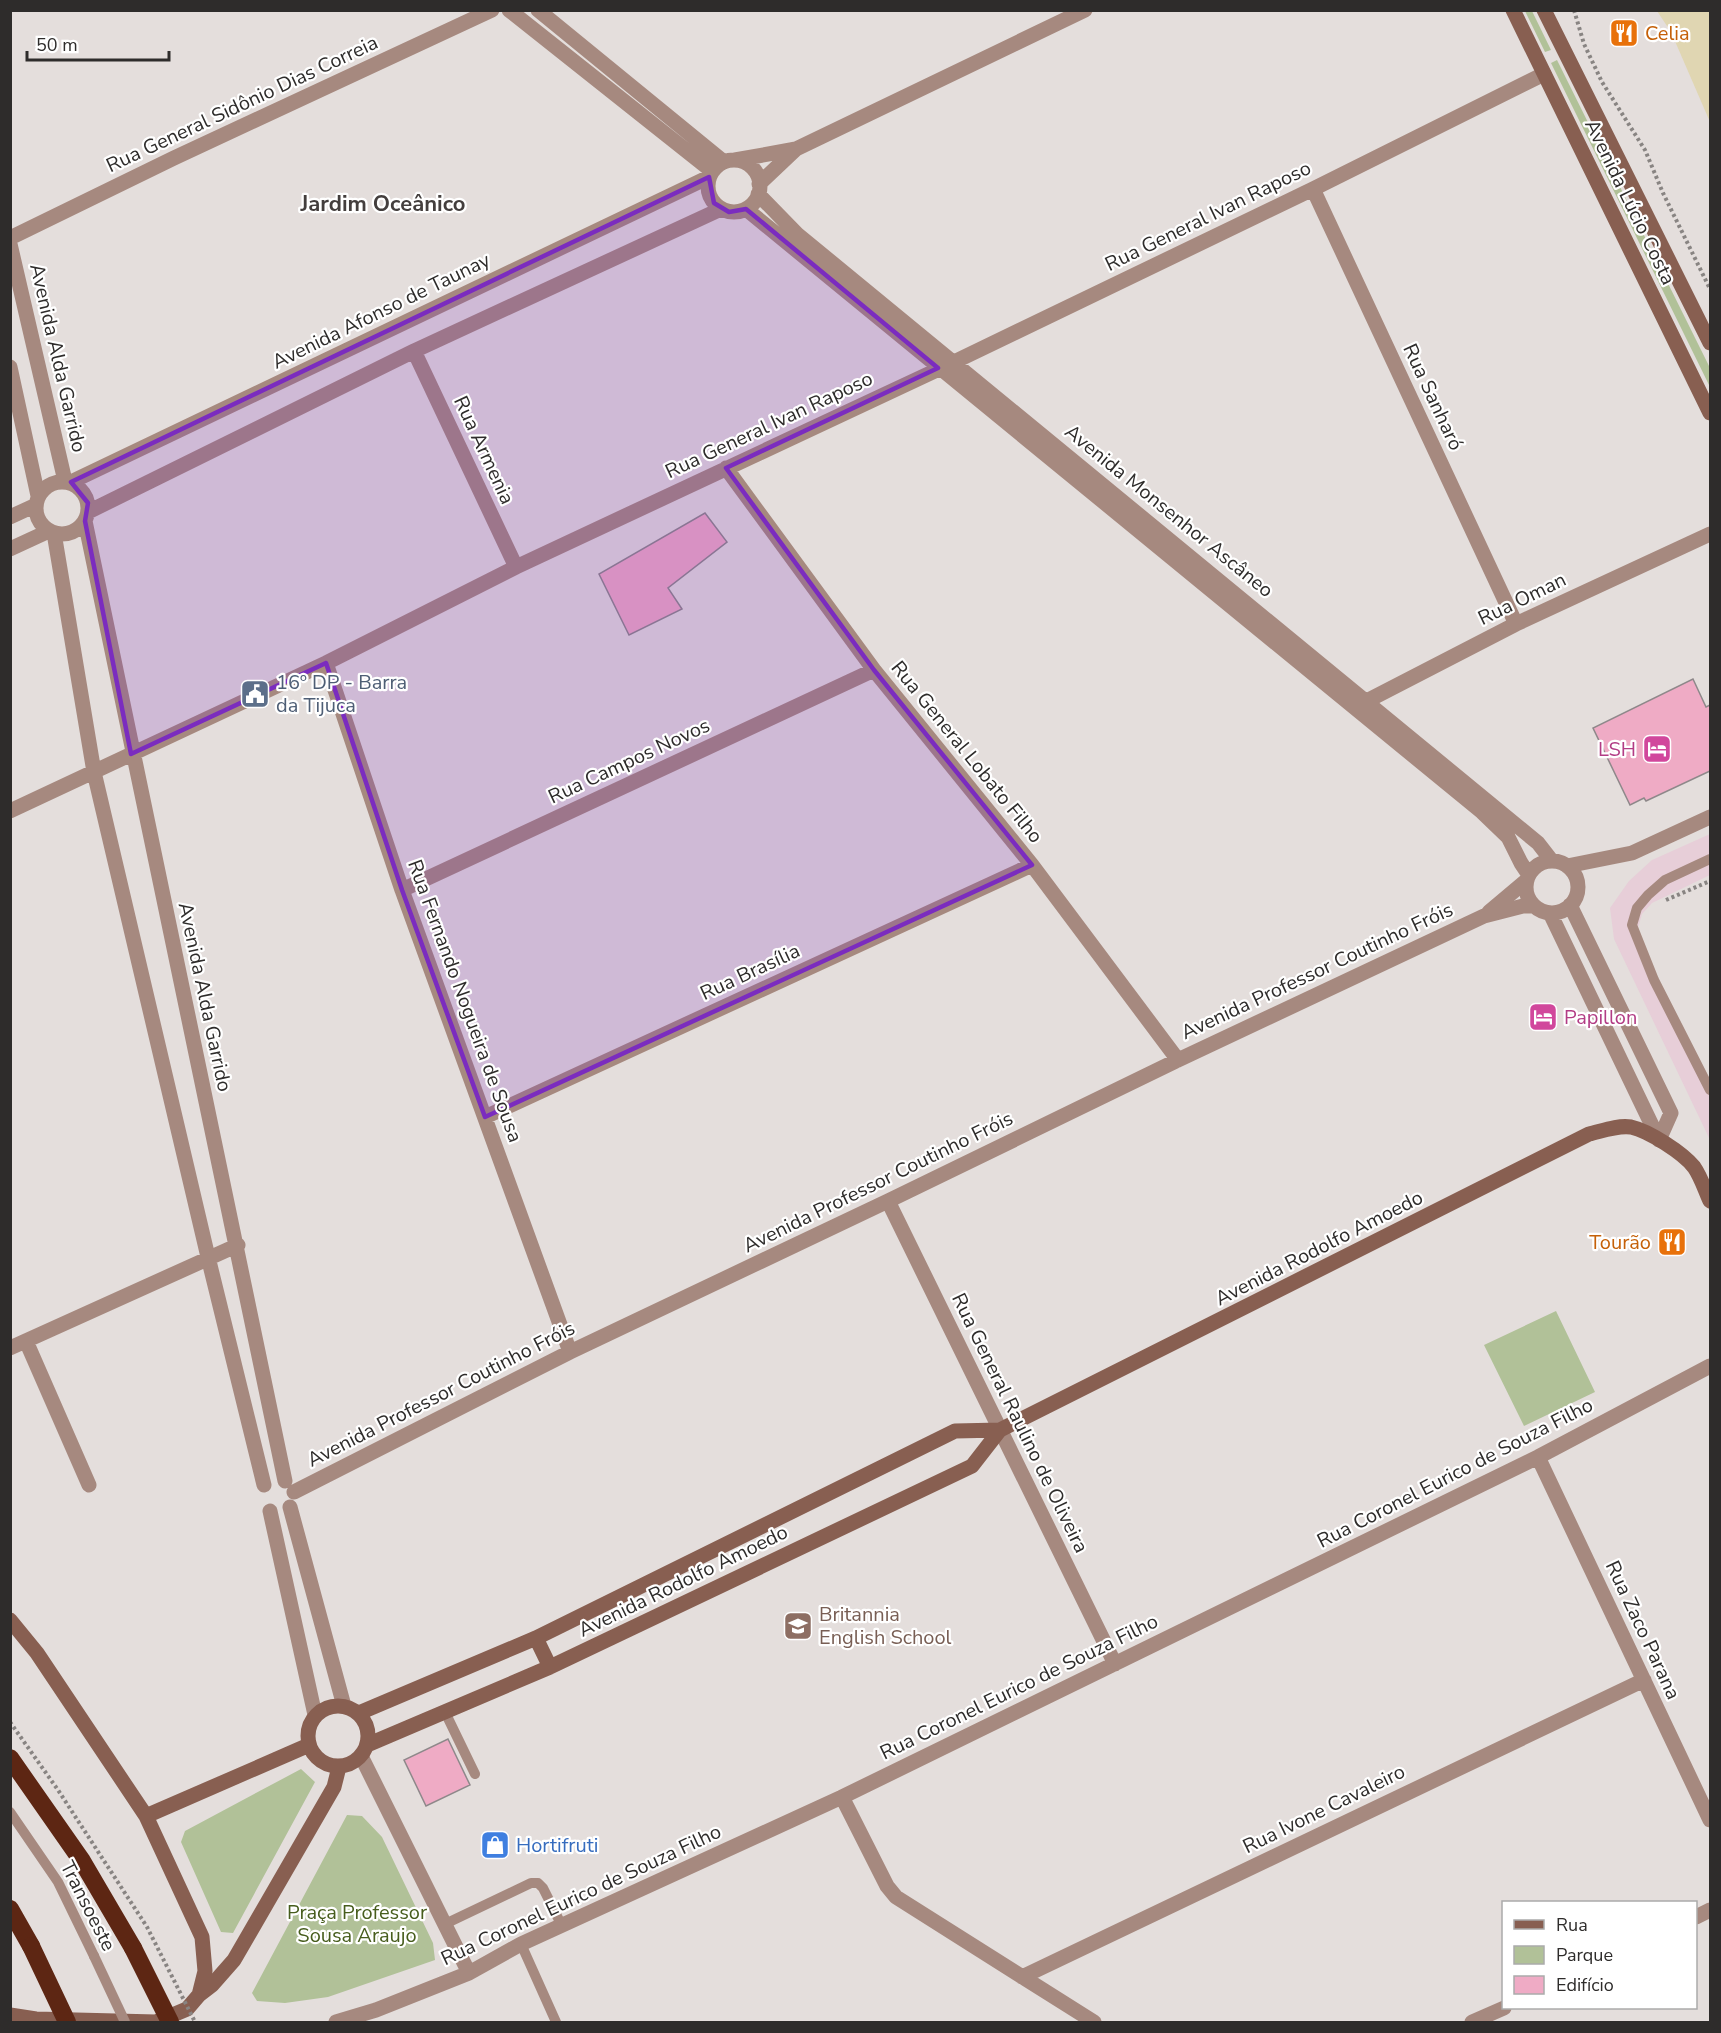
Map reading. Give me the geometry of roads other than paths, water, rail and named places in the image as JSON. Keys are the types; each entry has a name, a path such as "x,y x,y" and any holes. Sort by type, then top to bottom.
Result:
{"highway":[{"path":"10,1758 82,1861 133,1948 170,2022"},
{"path":"10,1909 31,1946 67,2022"}],"street":[{"name":"Rua General Sidônio Dias Correia","path":"10,238 174,158 492,10"},
{"path":"509,10 720,167 752,167 759,189 751,206 729,212 714,203 707,186 720,167"},
{"path":"538,10 720,167"},
{"name":"Avenida Afonso de Taunay","path":"68,482 720,167 796,149 1085,10"},
{"name":"Avenida Lúcio Costa","path":"1513,10 1710,413"},
{"name":"Avenida Lúcio Costa","path":"1544,10 1710,344"},
{"name":"Rua General Ivan Raposo","path":"10,811 326,663 516,567 954,362 1544,74"},
{"name":"Avenida Afonso de Taunay","path":"759,189 796,149"},
{"name":"Avenida Monsenhor Ascâneo","path":"759,189 797,234 954,362 1360,704 1497,826 1508,837 1528,878"},
{"name":"Rua Sanharó","path":"1312,189 1516,624"},
{"path":"10,549 51,532 72,533 87,517 414,351 721,209"},
{"name":"Avenida Monsenhor Ascâneo","path":"746,209 938,368 1538,843 1552,861"},
{"name":"Avenida Alda Garrido","path":"10,244 68,482"},
{"name":"Rua Armenia","path":"414,351 516,567"},
{"path":"10,367 37,501 37,515 41,524 51,532 94,772 264,1485"},
{"name":"Rua General Lobato Filho","path":"726,468 874,670 1032,865 1178,1060"},
{"path":"10,517 37,501 45,487 54,482 68,482 79,487 85,494 88,503 87,517"},
{"name":"Avenida Alda Garrido","path":"87,517 131,754 290,1493 344,1706"},
{"name":"Rua Oman","path":"1360,704 1516,624 1710,534"},
{"name":"Rua Fernando Nogueira de Sousa","path":"326,663 402,890 570,1352"},
{"name":"Rua Campos Novos","path":"402,890 874,670"},
{"path":"1567,866 1632,853 1710,817"},
{"path":"1552,861 1567,866 1573,872 1578,889 1570,905 1558,912 1550,913 1534,906 1527,894 1528,878 1538,865 1552,861"},
{"name":"Rua Brasília","path":"486,1117 1032,865"},
{"name":"Avenida Professor Coutinho Fróis","path":"1485,916 1528,878"},
{"path":"1570,905 1671,1113 1659,1140"},
{"name":"Avenida Professor Coutinho Fróis","path":"290,1493 570,1352 1178,1060 1485,916 1522,906 1534,906"},
{"path":"1550,913 1659,1140"},
{"name":"Avenida Rodolfo Amoedo","path":"359,1713 536,1638 955,1431 1000,1430 1589,1134 1611,1128 1631,1127 1659,1140 1680,1153 1695,1168 1710,1201"},
{"name":"Rua General Raulino de Oliveira","path":"888,1201 1115,1664"},
{"path":"10,1348 238,1245"},
{"path":"26,1341 89,1485"},
{"name":"Rua Coronel Eurico de Souza Filho","path":"336,2022 376,2010 469,1973 521,1944 842,1797 1538,1457 1710,1366"},
{"name":"Avenida Rodolfo Amoedo","path":"364,1751 445,1712 550,1667 972,1466 1000,1430"},
{"name":"Rua Zaco Parana","path":"1538,1457 1710,1820"},
{"path":"277,1479 290,1493 277,1513 264,1506 261,1499 264,1485 270,1480 277,1479"},
{"path":"270,1511 315,1715"},
{"path":"10,1620 36,1653 146,1816 202,1937 206,1971 199,1995"},
{"path":"536,1638 550,1667"},
{"name":"Rua Ivone Cavaleiro","path":"1022,1977 1644,1680"},
{"path":"333,1705 344,1706 359,1713 366,1723 369,1734 364,1751 349,1765 329,1766 320,1761 313,1754 307,1734 315,1715 333,1705"},
{"path":"146,1816 309,1745"},
{"path":"364,1751 469,1973"},
{"path":"156,2022 187,2008 234,1960 334,1787 339,1767"},
{"path":"842,1797 887,1886 896,1897 1094,2022"},
{"path":"1472,2022 1502,2008"},
{"path":"10,2015 36,2019 161,2022"}],"lane":[{"path":"1710,859 1665,880 1647,895 1638,908 1632,925 1654,980 1710,1090"},
{"path":"445,1712 475,1774"},
{"name":"Transoeste","path":"10,1812 58,1882 125,2022"},
{"path":"445,1924 531,1883 538,1883 543,1887 562,1926"},
{"path":"521,1944 556,2022"}],"place":[{"name":"Celia","path":"1624,33"},
{"name":"16º DP - Barra da Tijuca","path":"255,694"},
{"name":"LSH","path":"1657,749"},
{"name":"Papillon","path":"1543,1017"},
{"name":"Tourão","path":"1672,1242"},
{"name":"Britannia English School","path":"798,1626"},
{"name":"Hortifruti","path":"495,1845"}],"district":[{"name":"Jardim Oceânico","path":"383,204"}],"park label":[{"name":"Praça Professor Sousa Araujo","path":"357,1924"}]}
